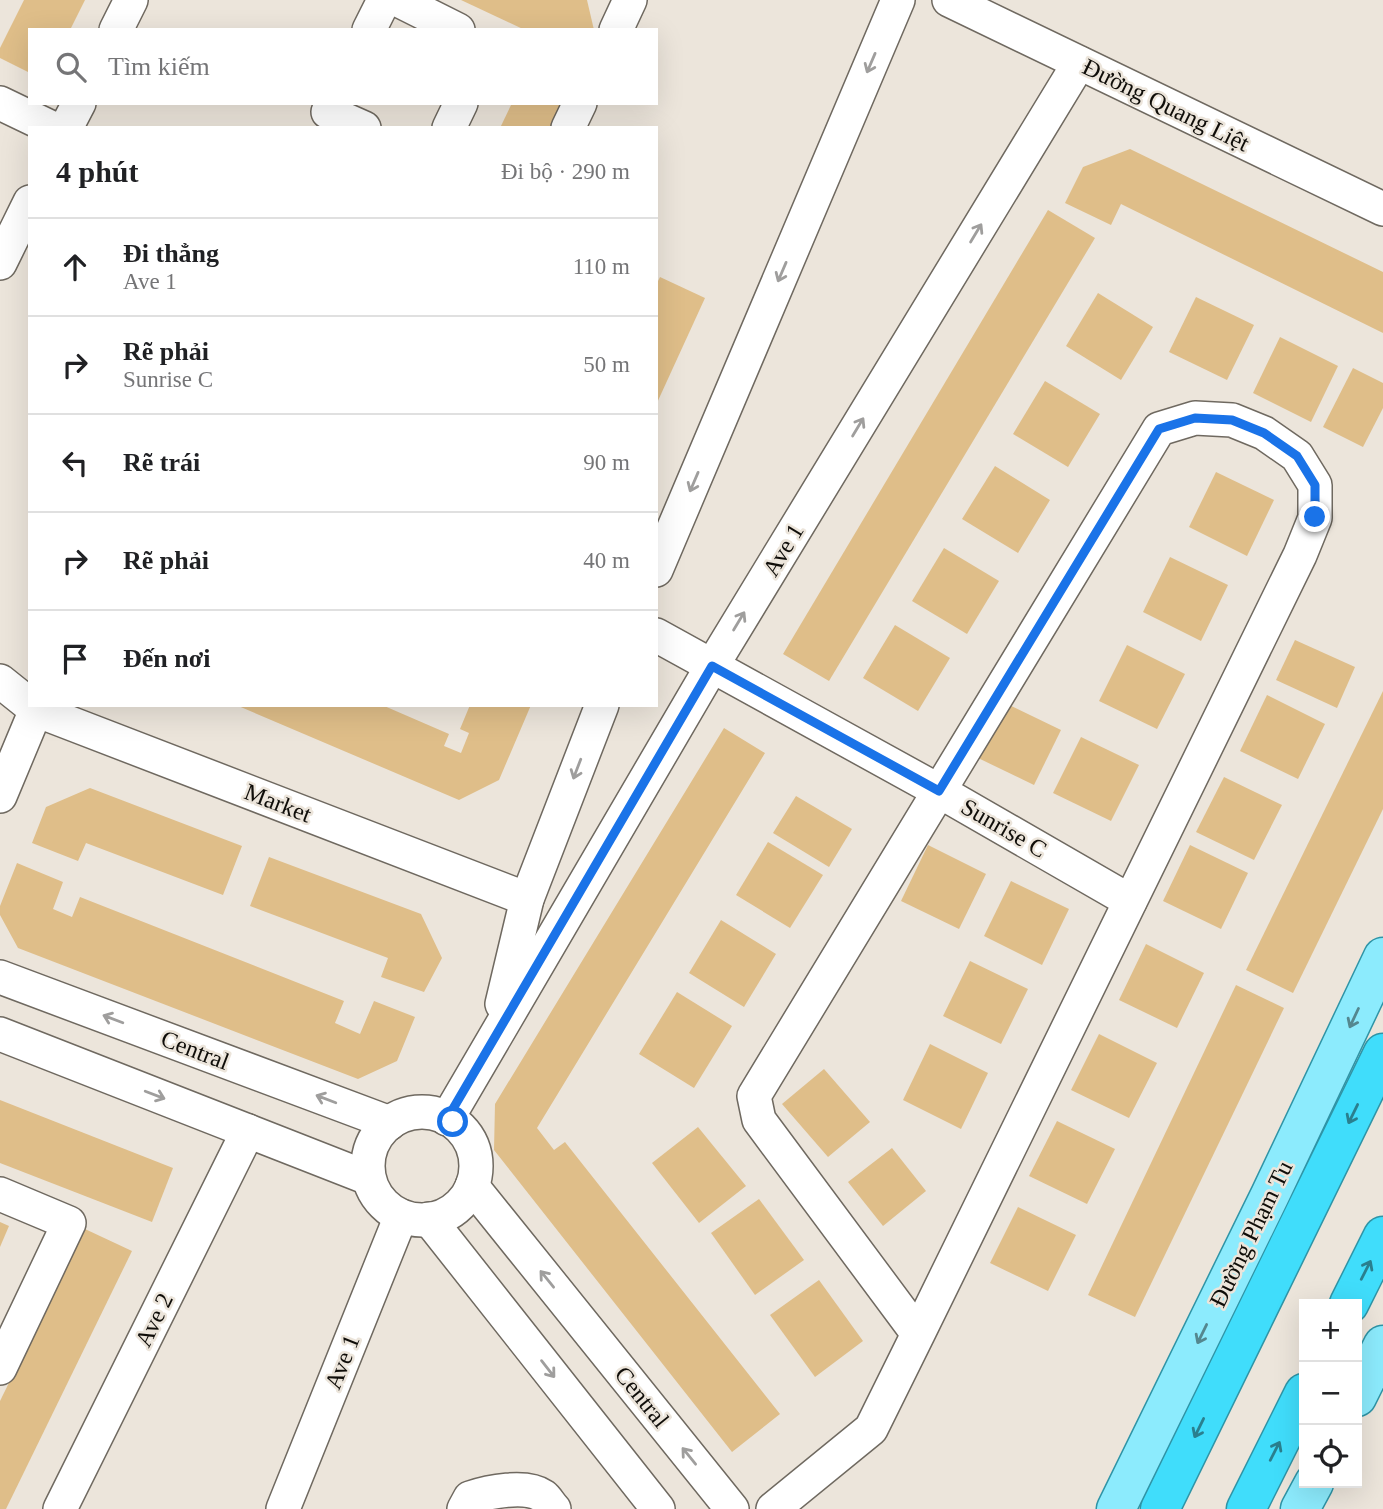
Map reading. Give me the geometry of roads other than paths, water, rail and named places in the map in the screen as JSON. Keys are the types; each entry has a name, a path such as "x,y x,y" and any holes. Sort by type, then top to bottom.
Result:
{"highway":[{"name":"Đường Phạm Tu","path":"1160,1509 1383,1053"},
{"path":"1352,1299 1383,1236"},
{"path":"1246,1509 1299,1403"}],"main road":[{"name":"Đường Phạm Tu","path":"1115,1509 1270,1195 1383,957"},
{"path":"1362,1387 1383,1345"},
{"path":"1300,1509 1311,1488"}],"street":[{"path":"117,28 131,0"},
{"path":"370,28 384,0"},
{"path":"398,0 454,28"},
{"path":"617,28 630,0"},
{"path":"658,565 898,0"},
{"name":"Đường Quang Liệt","path":"949,0 1383,209"},
{"name":"Ave 1","path":"447,1119 712,666 1079,64"},
{"path":"0,103 48,126"},
{"path":"67,126 78,105"},
{"path":"450,126 460,105"},
{"path":"569,126 579,105"},
{"path":"327,114 359,126"},
{"path":"0,263 28,206"},
{"path":"773,1509 871,1429 918,1334 1300,555 1315,517 1315,485 1297,456 1264,433 1232,420 1195,418 1159,429 754,1096 759,1120 918,1334"},
{"name":"Sunrise C","path":"658,636 939,791 1130,901"},
{"name":"Market","path":"0,681 28,702"},
{"path":"0,796 34,707"},
{"name":"Market","path":"37,707 527,899"},
{"name":"Ave 1","path":"494,1039 527,899 601,707"},
{"path":"550,841 597,863"},
{"name":"Central","path":"0,977 390,1123"},
{"path":"0,1034 368,1178"},
{"path":"418,1112 437,1114 447,1119 466,1135 474,1152 476,1169 472,1186 464,1201 450,1212 415,1217 386,1207 375,1194 368,1178 368,1160 373,1142 384,1127 400,1117 418,1112"},
{"name":"Ave 2","path":"61,1509 248,1131"},
{"name":"Central","path":"472,1186 732,1509"},
{"path":"0,1194 69,1223 0,1368"},
{"path":"415,1217 659,1509"},
{"name":"Ave 1","path":"283,1509 415,1217"},
{"path":"464,1509 470,1498 486,1492 530,1490 544,1496 554,1509"}]}
